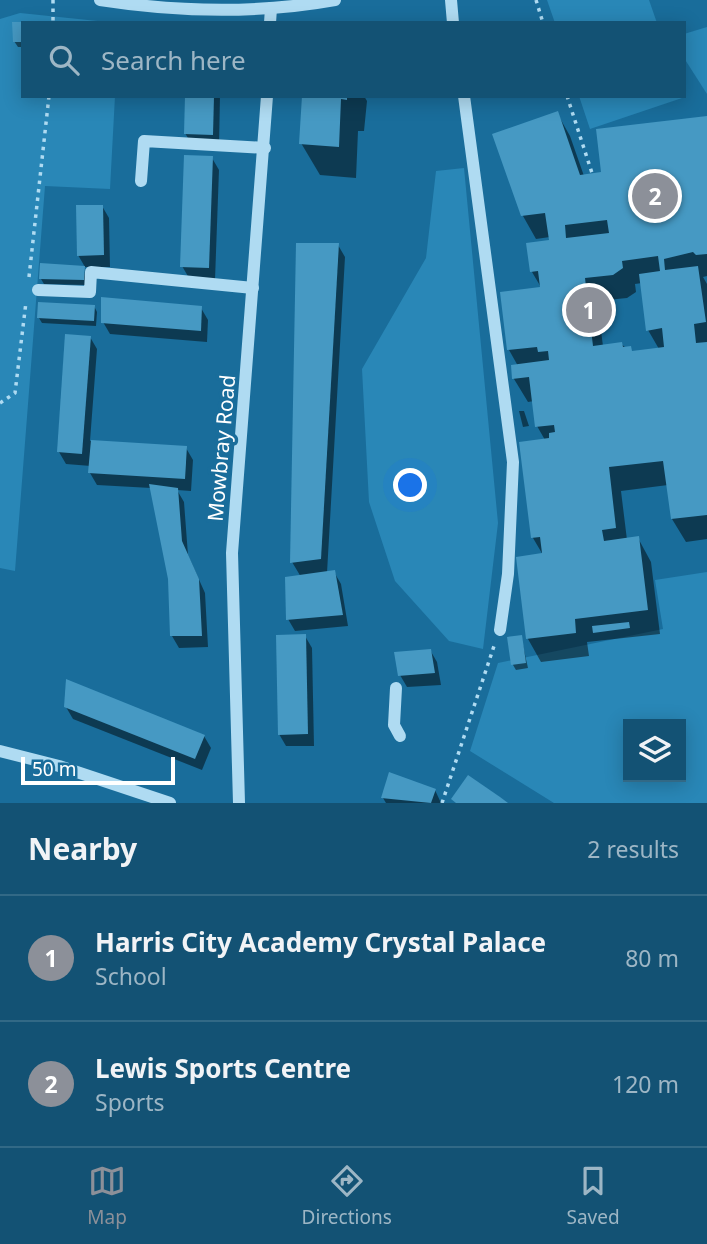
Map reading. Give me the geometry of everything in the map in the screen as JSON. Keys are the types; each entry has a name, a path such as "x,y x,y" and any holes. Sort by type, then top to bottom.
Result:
{"street":[{"path":"100,0 183,9 271,8 335,0"},
{"path":"451,0 453,21"},
{"path":"270,21 271,8"},
{"name":"Mowbray Road","path":"239,803 232,553 267,98"},
{"path":"464,98 513,462 509,573 500,630"},
{"path":"141,181 145,141 265,148"},
{"path":"33,288 90,292 91,272 253,288"},
{"path":"397,688 394,725 400,736"},
{"path":"0,751 59,766 170,803"}],"path":[{"path":"53,0 53,21"},
{"path":"536,0 543,21"},
{"path":"33,288 49,98"},
{"path":"568,98 592,173"},
{"path":"0,403 15,393 26,300"},
{"path":"442,803 500,630"}],"shaded area":[{"path":"547,0 649,0 656,21 554,21"},
{"path":"20,13 98,21 21,21 21,98 115,98 110,189 45,186 15,571 0,568 0,19"},
{"path":"707,27 707,94 686,61 686,33"},
{"path":"580,98 682,98 590,129"},
{"path":"464,168 498,523 483,649 449,641 395,581 369,502 362,369 426,258 436,171"},
{"path":"707,572 707,803 554,803 470,751 498,663 663,629 655,580"}],"building":[{"path":"12,22 21,22 21,42 13,42"},
{"path":"185,98 214,98 213,135 184,134"},
{"path":"302,98 347,98 341,99 339,147 299,144"},
{"path":"558,111 580,175 601,172 596,129 707,116 707,254 696,255 693,252 664,259 665,270 698,266 706,322 694,324 696,343 707,342 707,515 671,519 663,461 609,467 616,528 602,530 604,541 639,536 648,610 575,619 576,633 526,639 516,557 542,553 540,537 531,538 519,442 549,438 549,433 555,432 554,425 535,427 529,377 512,379 511,365 549,360 548,351 538,352 537,347 507,350 500,292 540,287 538,271 530,272 526,243 549,240 545,213 521,216 492,134","holes":["607,220 609,233 566,238 565,225","658,256 660,271 639,274 646,331 662,328 664,347 632,351 631,346 623,347 622,342 593,346 585,278 613,275 623,268 622,261"]},
{"path":"184,155 213,156 209,268 180,267"},
{"path":"76,205 103,205 104,255 77,256"},
{"path":"296,243 339,243 321,559 290,563"},
{"path":"40,263 85,266 84,280 39,279"},
{"path":"101,297 202,306 201,331 101,323"},
{"path":"38,302 95,305 94,321 37,318"},
{"path":"65,334 91,336 82,454 57,452"},
{"path":"91,440 187,446 185,479 88,473"},
{"path":"149,484 178,488 182,541 199,579 202,636 170,636 168,579"},
{"path":"335,570 343,615 286,620 285,577"},
{"path":"629,622 630,628 593,633 592,626"},
{"path":"306,634 308,734 278,735 276,635"},
{"path":"522,635 526,663 511,665 507,637"},
{"path":"431,649 435,673 398,676 394,652"},
{"path":"66,679 205,735 195,759 64,707"},
{"path":"389,772 436,789 431,803 381,798"},
{"path":"468,775 508,803 456,803 451,799"}],"place":[{"name":"Lewis Sports Centre","path":"655,196"},
{"name":"Harris City Academy Crystal Palace","path":"589,310"}]}
